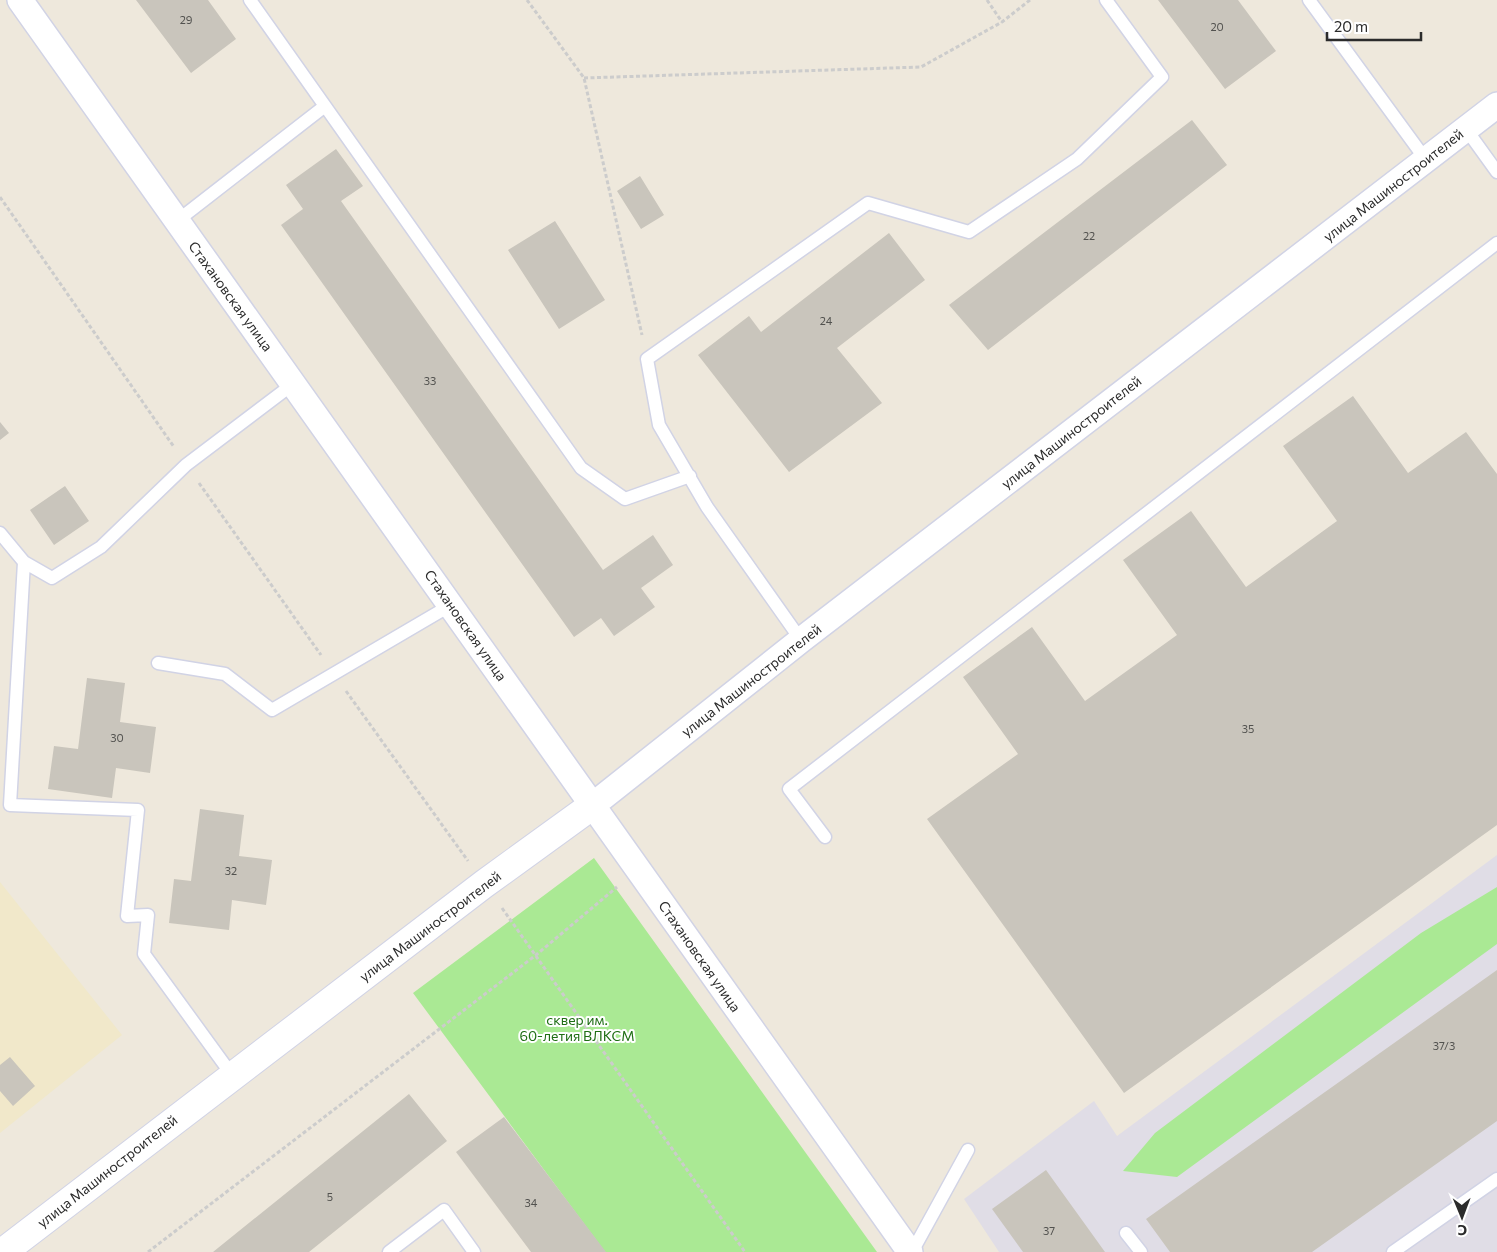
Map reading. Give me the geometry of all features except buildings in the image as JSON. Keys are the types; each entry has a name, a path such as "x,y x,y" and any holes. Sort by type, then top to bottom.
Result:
{"street":[{"name":"Стахановская улица","path":"20,0 911,1252"},
{"name":"улица Машиностроителей","path":"3,1252 484,884 594,805 801,640 1497,105"}],"lane":[{"path":"250,0 581,468 625,499 690,476"},
{"path":"801,640 708,507 659,425 647,359 868,203 968,232 1078,159 1162,77 1106,0"},
{"path":"1309,0 1426,160"},
{"path":"177,221 325,106"},
{"path":"1466,129 1497,172"},
{"path":"825,837 789,788 1497,243"},
{"path":"0,533 24,562 52,578 101,547 186,465 294,384"},
{"path":"24,562 10,805 138,810 127,916 148,916 144,954 232,1075"},
{"path":"158,664 225,674 272,710 451,605"},
{"path":"911,1252 968,1150"},
{"path":"1393,1252 1497,1179"},
{"path":"389,1252 444,1210 474,1252"},
{"path":"1126,1232 1141,1252"}],"path":[{"path":"527,0 584,78 647,359"},
{"path":"987,0 1002,22"},
{"path":"584,78 921,67 1002,22 1030,0"},
{"path":"0,197 186,465 484,884 536,954 745,1252"},
{"path":"148,1252 536,954 639,869"}],"shaded area":[{"path":"1497,855 1497,1252 999,1252 964,1199 1094,1101 1117,1136"},
{"path":"0,882 122,1035 0,1133"}],"green space":[{"name":"сквер им. 60-летия ВЛКСМ","path":"594,858 877,1252 605,1252 413,993"},
{"path":"1497,887 1497,944 1177,1177 1123,1171 1155,1133 1421,933"}]}
